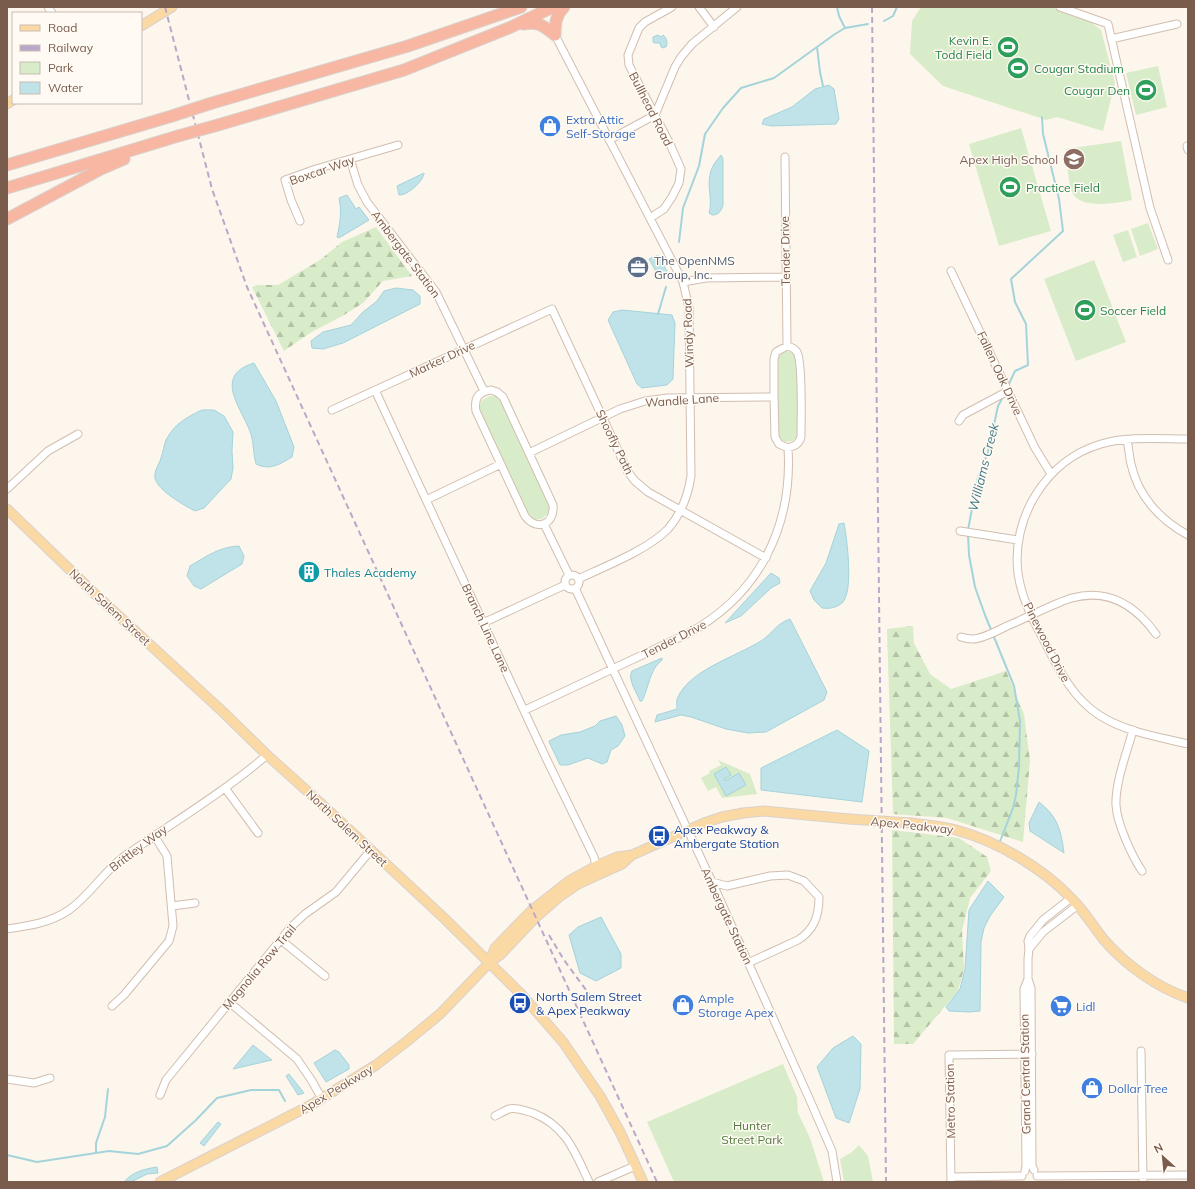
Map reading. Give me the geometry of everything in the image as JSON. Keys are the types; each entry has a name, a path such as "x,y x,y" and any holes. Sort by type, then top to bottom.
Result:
{"highway":[{"path":"7,165 408,46 521,7"},
{"path":"7,188 404,70 511,27 553,7"},
{"path":"511,27 536,23 555,35 556,20 564,7"},
{"path":"7,218 101,169 162,141"}],"main road":[{"path":"142,25 172,7"},
{"name":"North Salem Street","path":"7,510 267,755 446,919 522,995 551,1027 577,1060 609,1112 643,1182"},
{"name":"Apex Peakway","path":"489,963 495,948 532,910 559,888 596,866 616,857 632,855 687,830 722,817 761,811 911,823 948,828 984,839 1036,868 1078,905 1104,940 1126,961 1152,980 1188,998"},
{"name":"Apex Peakway","path":"160,1182 322,1099 376,1065 440,1014 489,963 501,954 536,917 559,897 578,884 622,864 632,855"}],"street":[{"name":"Bullhead Road","path":"650,218 664,210 679,183 681,177 680,167 629,65 628,55 639,28 645,22 672,7"},
{"path":"699,7 714,27"},
{"path":"609,140 655,115 675,67 681,57 692,44 737,7"},
{"path":"1060,7 1108,24 1150,208 1168,260"},
{"path":"1111,39 1177,24"},
{"name":"Windy Road","path":"555,35 683,282 689,308 691,476 688,495 681,510 668,530 648,545 578,579"},
{"name":"Boxcar Way","path":"300,221 291,200 285,180 398,145"},
{"name":"Tender Drive","path":"785,157 787,346"},
{"name":"Ambergate Station","path":"350,159 362,194 436,292 484,391"},
{"name":"Fallen Oak Drive","path":"951,272 1035,448 1051,474"},
{"path":"683,282 706,278 786,277"},
{"name":"Marker Drive","path":"332,410 552,308"},
{"name":"Shoofly Path","path":"552,308 628,472 635,481 648,492 766,558"},
{"path":"787,346 797,352 800,359 801,397 801,437 795,446 788,448 779,444 775,437 774,397 774,359 776,352 787,346"},
{"name":"Branch Line Lane","path":"376,390 483,623 594,857 596,866"},
{"path":"491,390 497,392 503,397 529,453 553,505 554,512 550,519 544,524 539,525 532,524 525,516 476,411 475,401 484,391 491,390"},
{"path":"959,421 963,415 1008,391"},
{"name":"Wandle Lane","path":"529,453 602,416 645,401 668,398 774,397"},
{"path":"7,489 48,451 78,434"},
{"name":"Pinewood Drive","path":"1188,438 1108,442 1088,449 1070,459 1051,474 1030,504 1018,540 1018,574 1023,596 1031,616 1065,681 1080,699 1099,715 1118,725 1188,744"},
{"path":"1127,440 1133,472 1142,492 1156,511 1188,535"},
{"name":"Tender Drive","path":"524,710 687,634 710,621 739,595 766,558 778,531 783,512 789,472 788,448"},
{"path":"426,500 501,464"},
{"path":"544,524 569,575"},
{"path":"960,531 1018,540"},
{"path":"565,585 568,588 575,588 579,583 578,579 573,575 569,575"},
{"path":"565,585 564,580 569,575"},
{"path":"483,623 565,585"},
{"name":"Ambergate Station","path":"575,588 712,882 832,1151 836,1182"},
{"path":"961,637 973,639 1072,598 1082,596 1115,599 1130,606 1146,621 1156,634"},
{"path":"1133,730 1117,792 1116,807 1134,858 1142,871"},
{"name":"Brittley Way","path":"7,929 44,922 64,913 80,900 113,865 154,835 225,788 267,755"},
{"path":"225,788 258,833"},
{"path":"112,1006 124,995 169,941 174,926 167,856 154,835"},
{"name":"Magnolia Row Trail","path":"160,1095 166,1080 298,920 336,892 371,850"},
{"path":"712,882 727,886 770,876 788,875 804,881 820,897 818,916 811,929 805,936 748,963"},
{"name":"Grand Central Station","path":"1024,1176 1026,1159 1030,988 1028,979 1028,940 1033,930 1043,920 1071,898"},
{"path":"172,906 195,903"},
{"path":"1029,949 1036,943 1043,932 1078,905"},
{"path":"281,940 326,976"},
{"path":"229,1002 294,1055 305,1069 322,1099"},
{"path":"1141,1051 1143,1178"},
{"name":"Grand Central Station","path":"1028,1054 1032,1166 1035,1176"},
{"name":"Metro Station","path":"951,1180 949,1055 1028,1054"},
{"path":"7,1079 34,1083 50,1078"},
{"path":"495,1116 509,1109 516,1109 527,1111 550,1122 571,1144 589,1182"},
{"path":"598,1182 635,1166"},
{"path":"951,1180 1024,1176 1030,1169 1035,1176 1143,1178 1187,1175"}],"green space":[{"name":"Cougar Stadium","path":"921,7 1072,7 1101,30 1115,83 1103,131 1057,117 1046,120 943,86 910,54 912,21"},
{"name":"Cougar Den","path":"1158,66 1167,107 1136,115 1126,73"},
{"name":"Practice Field","path":"1021,128 1051,231 999,246 969,144"},
{"path":"1121,141 1132,200 1118,203 1099,204 1082,201 1076,198 1072,192 1066,149"},
{"path":"1148,223 1158,249 1140,256 1131,229"},
{"path":"376,227 412,276 383,281 363,303 310,333 284,351 252,287 257,285 278,285 320,260 342,242"},
{"path":"1128,230 1137,257 1123,262 1113,235"},
{"name":"Soccer Field","path":"1094,260 1126,342 1076,361 1044,279"},
{"path":"786,351 793,353 797,360 798,433 794,440 785,442 779,438 778,432 777,372 779,355"},
{"path":"490,396 496,396 502,404 549,503 550,513 541,519 535,520 526,510 481,413 479,405 482,400"},
{"path":"913,626 914,643 930,674 951,689 1006,671 1024,714 1030,761 1023,842 947,818 893,814 887,629"},
{"path":"718,760 750,774 757,794 722,798 716,787 708,791 701,778 710,773 709,771 721,765"},
{"path":"892,830 959,838 987,857 991,871 970,898 962,931 964,969 958,991 913,1044 894,1044"},
{"name":"Hunter Street Park","path":"783,1064 797,1097 798,1113 810,1138 824,1182 674,1182 647,1122"},
{"path":"859,1145 868,1156 873,1182 844,1182 840,1159 852,1152"}],"water":[{"path":"658,35 661,37 663,35 665,38 667,42 666,47 661,47 660,43 653,42 653,37"},
{"path":"829,85 834,89 839,119 836,124 771,126 762,124 764,119 792,107 815,89"},
{"path":"721,155 723,159 723,205 719,212 712,215 709,213 709,180 713,167"},
{"path":"424,173 418,184 410,191 399,195 397,186"},
{"path":"347,195 356,209 359,207 369,220 339,238 337,237 340,218 339,198"},
{"path":"658,255 668,273 661,276 658,275 649,259"},
{"path":"396,288 413,290 420,296 420,304 343,343 323,349 312,348 311,341 323,332 351,325 363,312 377,301 384,291"},
{"path":"622,310 672,315 675,323 673,379 667,385 642,388 637,384 608,320 613,312"},
{"path":"254,363 276,401 294,447 292,457 270,467 256,464 251,434 233,394 232,384 235,376 241,369"},
{"path":"202,410 214,410 224,416 233,432 233,468 231,479 204,508 195,511 178,502 161,488 157,483 155,475 165,442 169,434 181,422"},
{"path":"844,523 849,565 846,597 842,603 835,607 822,608 814,600 810,591 826,563 839,524"},
{"path":"239,546 244,556 242,564 201,589 194,586 187,576 190,566 219,550"},
{"path":"771,573 779,578 780,583 771,588 741,616 725,623"},
{"path":"790,619 827,692 824,700 766,732 748,733 726,729 681,715 655,722 657,715 677,709 678,697 684,687 703,671 751,647 765,638 782,623"},
{"path":"662,658 654,669 642,701 640,701 633,686 631,678 632,671"},
{"path":"616,716 622,725 625,736 618,746 611,750 607,762 602,764 588,758 568,765 560,765 549,741 561,735 580,732 595,726 600,721"},
{"path":"837,730 869,751 862,802 761,790 761,768"},
{"path":"726,767 731,775 724,779 725,781 739,773 746,785 726,796 714,774"},
{"path":"1039,802 1058,824 1062,837 1064,853 1030,831 1029,823"},
{"path":"988,881 1004,897 990,916 984,928 981,942 980,1011 949,1011 946,1007 960,989 965,969 969,910"},
{"path":"601,917 621,954 621,968 596,981 580,973 569,935 578,927"},
{"path":"853,1036 861,1044 860,1089 849,1123 836,1118 817,1067 833,1048"},
{"path":"253,1045 272,1060 233,1069"},
{"path":"335,1050 339,1052 349,1065 349,1069 326,1082 314,1063"},
{"path":"289,1074 304,1093 298,1095 286,1076"},
{"path":"218,1122 221,1124 204,1146 200,1143"},
{"path":"157,1167 158,1173 147,1174 131,1182 124,1182 139,1172"}],"waterway":[{"path":"837,7 839,16 845,28"},
{"name":"Williams Creek","path":"884,21 893,16 897,7"},
{"path":"679,242 683,208 699,166 705,134 723,108 741,88 774,78 845,28 868,24"},
{"path":"817,47 823,86"},
{"name":"Williams Creek","path":"1008,386 1015,371 1028,365 1026,324 1015,302 1011,279 1063,231 1059,199 1043,134 1042,117"},
{"path":"658,314 666,287"},
{"name":"Williams Creek","path":"968,530 978,477 988,452 998,406 1003,397"},
{"name":"Williams Creek","path":"968,534 969,555 975,587 1014,686 1020,721 1019,767 1016,795 1013,808 999,844"},
{"path":"96,1152 96,1143 105,1117 108,1089"},
{"path":"7,1155 37,1162 109,1151 138,1154 167,1146 196,1120 217,1098 251,1090 279,1090 285,1101"}],"railway":[{"path":"165,7 212,189 247,287 657,1182"},
{"path":"872,7 886,1182"},
{"path":"549,935 564,960 589,994"}],"place":[{"name":"Kevin E. Todd Field","path":"1008,47"},
{"name":"Cougar Stadium","path":"1018,68"},
{"name":"Cougar Den","path":"1146,90"},
{"name":"Extra Attic Self-Storage","path":"550,126"},
{"name":"Apex High School","path":"1074,159"},
{"name":"Practice Field","path":"1010,187"},
{"name":"The OpenNMS Group, Inc.","path":"638,267"},
{"name":"Soccer Field","path":"1085,310"},
{"name":"Thales Academy","path":"309,572"},
{"name":"Apex Peakway & Ambergate Station","path":"659,836"},
{"name":"North Salem Street & Apex Peakway","path":"520,1003"},
{"name":"Ample Storage Apex","path":"683,1005"},
{"name":"Lidl","path":"1061,1006"},
{"name":"Dollar Tree","path":"1092,1088"}]}
